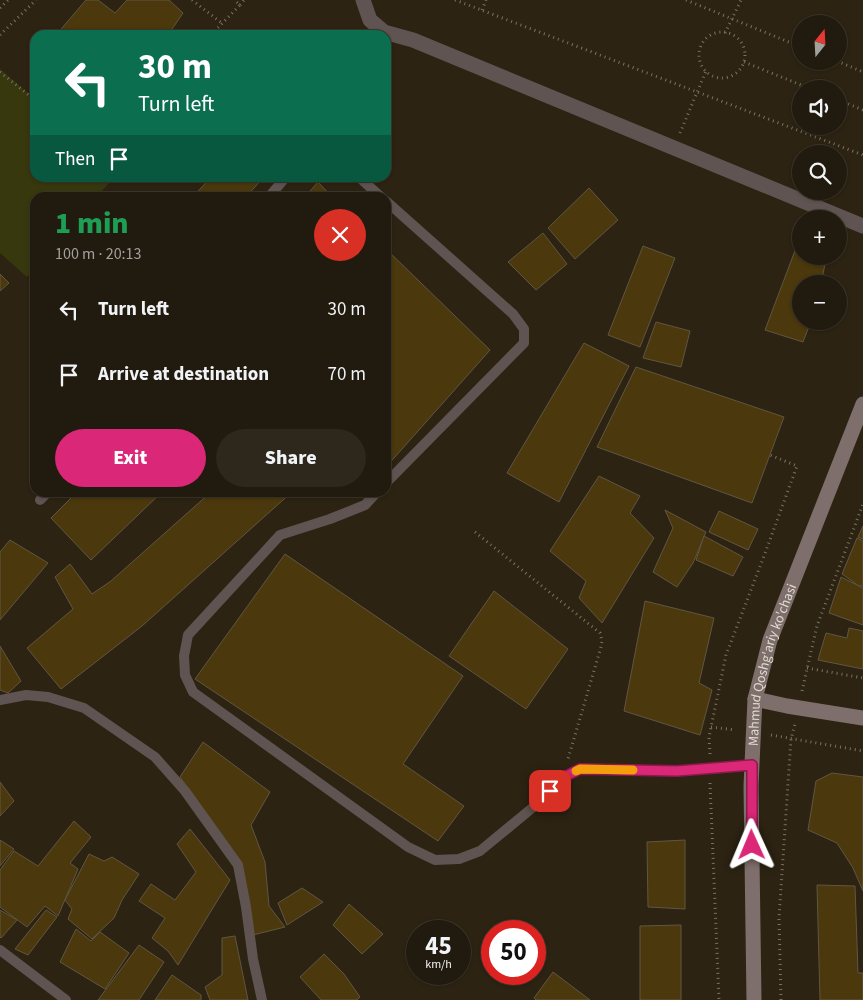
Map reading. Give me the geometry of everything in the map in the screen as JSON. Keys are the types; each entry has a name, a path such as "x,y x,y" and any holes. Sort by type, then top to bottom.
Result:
{"main road":[{"name":"Mahmud Qoshg'ariy ko'chasi","path":"754,1000 752,765 755,699 770,640 863,404"},
{"path":"755,699 863,718"}],"street":[{"path":"363,0 370,20 382,30"},
{"path":"391,34 413,40 863,226"}],"lane":[{"path":"273,192 282,182"},
{"path":"364,182 375,192"},
{"path":"391,205 512,314 524,330 524,343 391,478"},
{"path":"40,500 43,497"},
{"path":"372,497 365,505 306,528 280,535 188,635 184,656 185,675 193,692 408,847 436,860 460,859 480,851 537,804 562,778 580,769 677,771 752,765"},
{"path":"0,700 26,695 40,696 84,708 155,757 185,791 238,865 253,959 262,1000"},
{"path":"0,950 66,1000"}],"path":[{"path":"0,8 8,0"},
{"path":"0,35 36,0"},
{"path":"192,0 222,24"},
{"path":"234,0 240,5"},
{"path":"216,30 244,0"},
{"path":"455,0 863,155"},
{"path":"482,10 486,0"},
{"path":"686,0 792,43"},
{"path":"725,33 741,0"},
{"path":"717,33 732,35 743,46 744,62 741,69 728,78 712,76 702,64 700,49 710,36 717,33"},
{"path":"744,62 792,81"},
{"path":"848,66 863,72"},
{"path":"674,147 706,71"},
{"path":"0,72 30,96"},
{"path":"847,103 863,110"},
{"path":"719,1000 709,737 726,655 796,466 770,455"},
{"path":"781,1000 779,918 791,739 817,626 863,504"},
{"path":"475,532 600,633 601,648 562,778"},
{"path":"807,668 863,678"},
{"path":"791,739 863,751"}],"shaded area":[{"path":"0,69 30,95 30,182 110,182 101,192 30,192 30,274 27,277 0,253"}],"building":[{"path":"86,0 98,0 115,13 127,0 169,0 183,13 171,30 60,30"},
{"path":"206,182 259,182 250,192 197,192"},
{"path":"318,182 327,192 309,192"},
{"path":"589,188 618,220 575,259 548,228"},
{"path":"543,233 567,264 536,290 508,262"},
{"path":"643,246 675,258 640,347 608,335"},
{"path":"391,254 490,350 391,461"},
{"path":"792,259 792,265 825,265 823,275 792,275 792,330 808,330 803,342 765,330"},
{"path":"0,274 9,283 0,291"},
{"path":"656,322 690,331 681,367 643,358"},
{"path":"584,343 629,366 559,502 507,473"},
{"path":"636,367 784,417 752,503 597,447"},
{"path":"599,476 640,496 630,513 654,538 602,623 579,598 586,581 550,551"},
{"path":"72,497 157,497 91,560 51,518"},
{"path":"205,497 286,497 142,626 61,689 27,648 73,609 55,577 70,564 92,594 111,581"},
{"path":"665,510 706,532 693,563 677,587 653,572 673,528"},
{"path":"719,511 758,529 748,550 709,532"},
{"path":"863,526 863,539 858,537"},
{"path":"704,536 743,557 733,576 696,560"},
{"path":"857,538 863,541 863,586 859,586 842,574"},
{"path":"10,540 48,563 0,620 0,552"},
{"path":"285,554 463,676 403,764 464,806 438,841 195,679"},
{"path":"841,577 863,588 863,625 829,613"},
{"path":"494,591 568,649 526,709 449,656"},
{"path":"645,601 714,618 699,683 712,690 700,735 624,711"},
{"path":"849,628 863,631 863,669 818,660 826,633 847,638"},
{"path":"0,646 21,681 8,693 0,690"},
{"path":"203,742 270,792 251,825 265,862 269,906 285,927 253,935 240,862 180,777"},
{"path":"832,773 863,777 863,891 853,868 837,843 808,830 816,781"},
{"path":"0,782 14,801 0,816"},
{"path":"74,821 91,837 70,863 78,869 58,916 45,906 27,927 0,907 0,870 14,851 38,866"},
{"path":"190,829 230,880 178,965 168,951 152,938 165,918 139,901 151,884 175,900 196,872 177,844"},
{"path":"0,840 14,849 0,866"},
{"path":"685,840 685,909 648,907 647,842"},
{"path":"89,854 104,861 112,857 139,874 122,900 114,918 92,939 68,919 72,909 65,900"},
{"path":"817,885 855,886 858,973 863,973 863,1000 820,1000"},
{"path":"302,888 323,902 287,925 278,903"},
{"path":"349,904 383,934 362,954 333,925"},
{"path":"0,910 17,920 1,938 0,937"},
{"path":"46,910 57,917 28,955 15,949"},
{"path":"681,925 681,1000 640,1000 640,926"},
{"path":"76,929 91,941 100,932 129,953 105,989 60,962"},
{"path":"235,936 248,1000 210,1000 205,987 222,975 222,938"},
{"path":"139,945 164,962 139,1000 98,1000"},
{"path":"324,954 344,974 360,997 357,1000 321,1000 300,977"},
{"path":"553,972 590,1000 536,1000 534,998 544,985 546,985 546,982"},
{"path":"172,975 201,995 201,1000 155,1000"}],"slow traffic":[{"path":"576,771 580,769 633,770"}],"route":[{"path":"550,791 562,778 580,769 677,771 752,765 752,845"}]}
